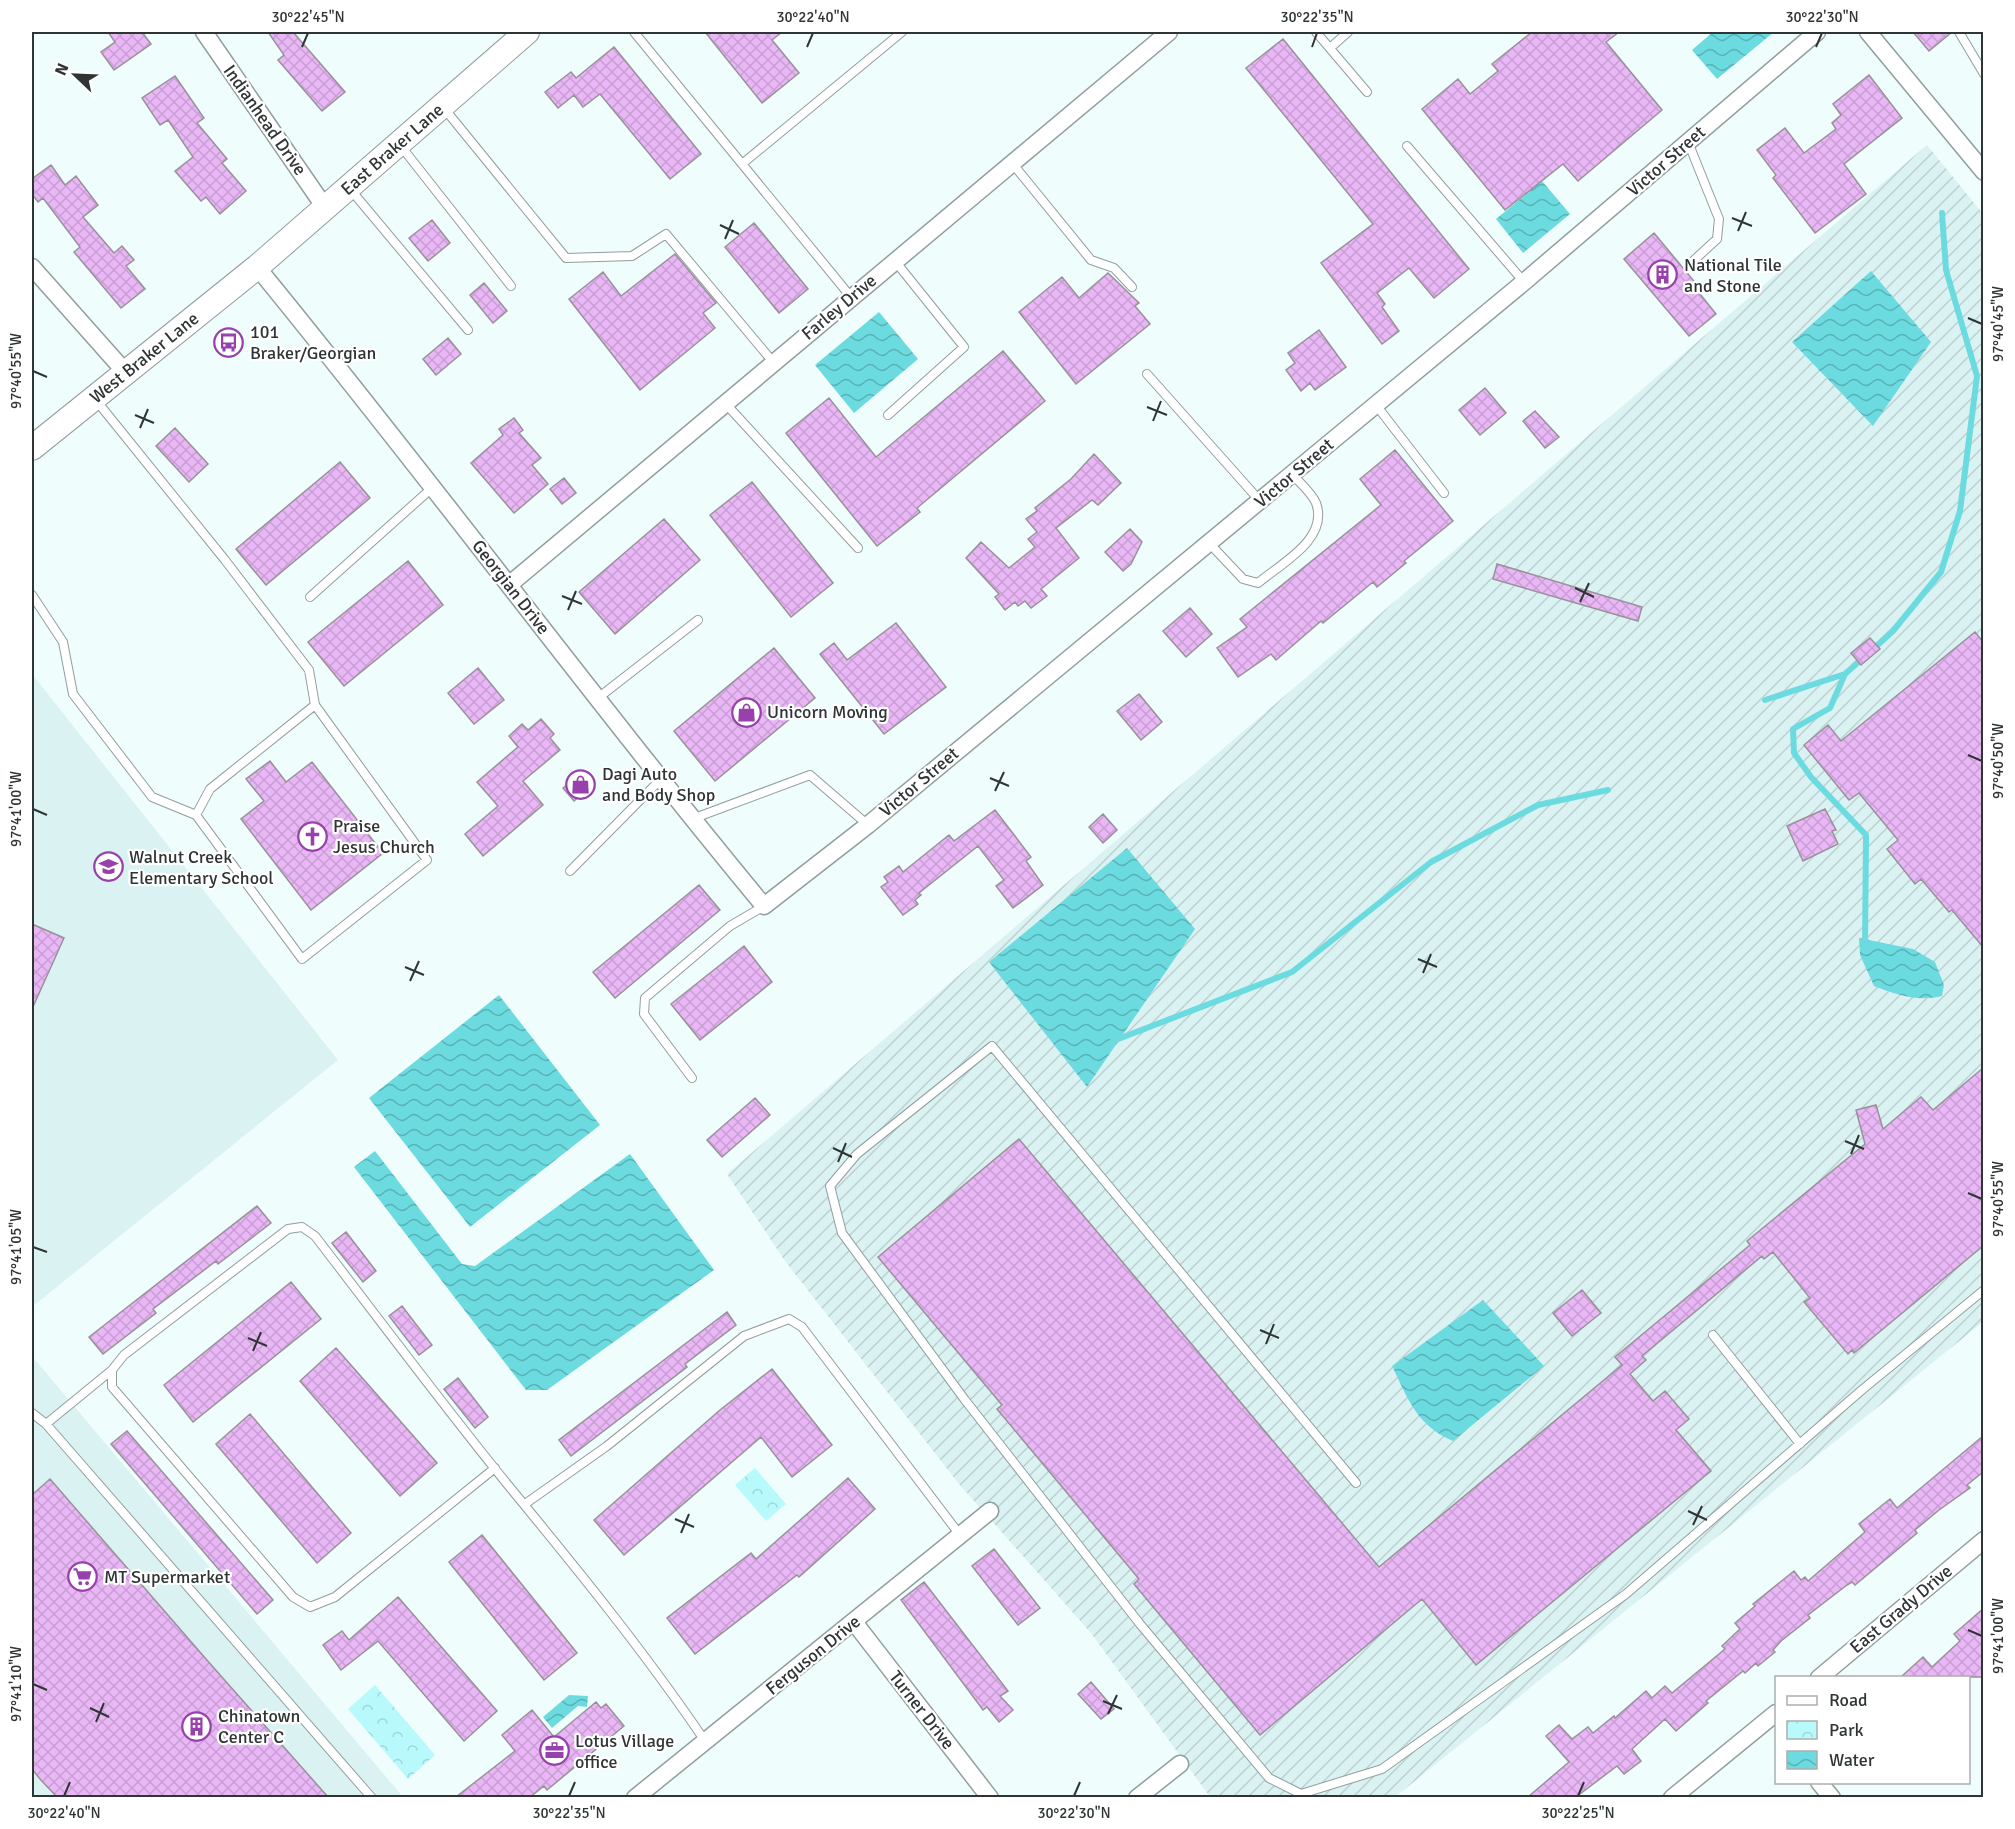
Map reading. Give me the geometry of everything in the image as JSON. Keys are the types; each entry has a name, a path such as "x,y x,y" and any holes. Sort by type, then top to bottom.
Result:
{"main road":[{"name":"East Braker Lane","path":"258,267 527,32"},
{"name":"West Braker Lane","path":"32,448 258,267"}],"street":[{"name":"Indianhead Drive","path":"204,32 326,209"},
{"name":"Farley Drive","path":"510,584 1169,32"},
{"name":"Victor Street","path":"764,906 868,825 1376,405 1817,32"},
{"path":"1868,32 1983,172"},
{"path":"32,267 127,374"},
{"name":"Georgian Drive","path":"258,267 510,584 660,780 764,906"},
{"name":"Ferguson Drive","path":"635,1797 990,1511"},
{"name":"East Grady Drive","path":"1820,1676 1983,1540"},
{"name":"Turner Drive","path":"854,1622 990,1797"},
{"path":"1672,1797 1773,1722"},
{"path":"1137,1797 1180,1764"},
{"path":"1821,1784 1832,1797"}],"lane":[{"path":"633,32 851,297"},
{"path":"742,164 903,32"},
{"path":"1316,32 1367,92"},
{"path":"1330,48 1348,32"},
{"path":"1959,32 1983,74"},
{"path":"442,107 566,258 632,256 666,234 773,362"},
{"path":"1688,142 1719,219 1717,239 1692,262"},
{"path":"399,145 511,286"},
{"path":"1407,146 1524,282"},
{"path":"1012,163 1091,260 1114,268 1132,287"},
{"path":"350,189 468,330"},
{"path":"888,415 964,347 894,261"},
{"path":"1147,374 1260,501"},
{"path":"32,595 63,642 73,694 152,797 196,815 302,958 427,860 315,705 309,670 225,560 95,399"},
{"path":"725,402 858,548"},
{"path":"1376,405 1444,493"},
{"path":"1209,543 1243,579 1258,583 1312,538 1319,522 1316,501 1292,474"},
{"path":"310,597 432,488"},
{"path":"598,698 698,620"},
{"path":"196,815 210,789 315,705"},
{"path":"692,819 810,776 868,825"},
{"path":"570,871 660,780"},
{"path":"692,1078 644,1014 645,998 730,926 764,906"},
{"path":"1356,1483 992,1046 857,1154 830,1186 842,1233 965,1400 1140,1624 1269,1778 1300,1794 1382,1769 1626,1594 1983,1290"},
{"path":"46,1424 112,1370 124,1355 186,1305 288,1229 302,1227 315,1236 495,1468 654,1666 705,1741"},
{"path":"525,1504 607,1446 744,1336 789,1319 802,1327 960,1535"},
{"path":"1713,1335 1800,1444"},
{"path":"112,1370 112,1387 294,1597 310,1606 334,1597 495,1468"},
{"path":"32,1413 46,1424 372,1797"}],"shaded area":[{"path":"1927,145 1983,214 1983,1322 1395,1797 1210,1797 1091,1633 959,1484 785,1261 727,1174"},
{"name":"Walnut Creek Elementary School","path":"32,674 338,1060 32,1307"},
{"path":"32,1356 42,1368 403,1797 32,1797"}],"green space":[{"path":"755,1468 786,1504 766,1521 735,1485"},
{"path":"375,1685 435,1755 408,1779 348,1709"}],"water":[{"path":"1713,32 1774,32 1717,79 1692,50"},
{"path":"1542,181 1570,214 1523,253 1496,219"},
{"path":"1871,271 1931,342 1873,426 1792,342"},
{"path":"879,312 918,359 854,413 815,365"},
{"path":"1127,848 1195,929 1087,1087 989,962"},
{"path":"1859,938 1913,949 1935,962 1944,985 1942,996 1907,997 1874,986 1860,955"},
{"path":"499,995 600,1125 470,1227 369,1098"},
{"path":"375,1151 462,1264 475,1266 630,1154 714,1270 547,1390 526,1390 354,1167"},
{"path":"1483,1300 1544,1366 1453,1441 1431,1428 1422,1419 1409,1400 1392,1366"},
{"path":"569,1695 588,1696 587,1707 578,1706 552,1728 543,1717"}],"building":[{"path":"108,32 142,32 151,44 114,70 101,52 115,42"},
{"path":"268,32 293,32 345,92 322,111 278,60 284,55"},
{"path":"705,32 782,32 772,40 799,73 762,103"},
{"path":"1532,32 1619,32 1606,42 1662,110 1578,181 1563,164 1505,210 1422,109 1458,79 1470,94 1498,71 1492,64"},
{"path":"1913,32 1952,32 1929,51"},
{"path":"1283,39 1469,269 1434,298 1409,268 1377,293 1385,304 1382,307 1399,331 1382,344 1321,263 1373,224 1246,68"},
{"path":"614,47 701,154 670,179 600,94 583,107 574,95 558,108 545,92 571,72 576,78"},
{"path":"1869,75 1902,118 1844,164 1866,194 1815,233 1773,178 1776,175 1757,150 1785,128 1804,153 1836,129 1832,123 1841,115 1833,104"},
{"path":"175,76 204,118 197,123 227,159 222,163 246,191 220,214 206,197 201,201 175,171 193,157 168,120 160,125 142,98"},
{"path":"51,165 65,185 76,176 98,205 83,217 114,253 122,246 134,260 126,266 145,289 121,308 74,252 80,247 43,198 38,202 32,194 32,179"},
{"path":"432,220 450,243 428,261 409,238"},
{"path":"754,223 808,289 779,313 725,247"},
{"name":"National Tile and Stone","path":"1654,233 1703,292 1700,294 1716,314 1689,336 1624,259"},
{"path":"675,254 716,303 703,313 715,328 640,390 569,299 603,272 621,296"},
{"path":"1108,273 1139,303 1135,306 1150,324 1076,384 1019,312 1062,277 1079,298"},
{"path":"484,283 507,311 493,323 470,295"},
{"path":"1319,330 1346,367 1315,390 1310,383 1301,391 1286,370 1295,363 1288,353"},
{"path":"448,338 461,354 436,375 423,359"},
{"path":"1003,351 1045,401 917,508 920,512 877,546 786,433 829,398 876,457"},
{"path":"1485,388 1506,413 1480,435 1459,410"},
{"path":"1535,411 1559,437 1545,448 1523,421"},
{"path":"514,418 523,430 519,433 541,458 532,465 548,484 514,513 471,463 503,435 499,429"},
{"path":"175,428 208,464 189,482 156,446"},
{"path":"1395,450 1453,521 1404,561 1406,563 1377,587 1373,582 1323,623 1321,621 1276,660 1271,654 1238,677 1217,648 1247,627 1240,619 1381,505 1360,479"},
{"path":"1094,454 1121,483 1098,505 1092,500 1056,528 1079,558 1041,589 1047,596 1031,608 1025,601 1018,606 1015,602 1005,610 995,597 999,594 966,558 981,542 1009,568 1035,547 1028,539 1037,532 1026,519 1037,511 1035,508 1071,479"},
{"path":"340,462 370,498 266,585 236,549"},
{"path":"564,478 576,493 562,504 550,489"},
{"path":"752,482 833,583 791,617 710,515"},
{"path":"664,519 700,560 615,634 579,592"},
{"path":"1130,529 1142,542 1131,564 1123,571 1105,552"},
{"path":"408,561 443,605 344,686 308,642"},
{"path":"1497,564 1642,607 1638,621 1493,579"},
{"path":"1190,608 1212,634 1186,657 1163,631"},
{"path":"896,623 946,687 884,734 820,654 834,643 847,660"},
{"path":"1975,632 1983,642 1983,947 1952,910 1949,912 1921,879 1915,884 1887,849 1898,840 1859,793 1849,800 1804,745 1828,725 1841,741"},
{"path":"1870,638 1880,649 1861,665 1851,653"},
{"path":"774,648 815,698 715,781 674,731"},
{"path":"478,668 504,700 474,724 448,693"},
{"path":"1139,694 1162,722 1141,740 1117,711"},
{"path":"541,719 554,734 550,738 560,750 523,781 543,805 483,856 465,834 498,806 477,782 518,747 509,736 522,724 528,730"},
{"name":"Praise Jesus Church","path":"270,761 286,782 312,762 383,853 311,910 241,819 264,801 246,779"},
{"path":"579,775 589,788 574,801 563,788"},
{"path":"1825,809 1836,830 1832,831 1838,844 1803,861 1787,826"},
{"path":"995,810 1031,857 1026,861 1043,885 1013,908 996,886 1004,880 978,846 919,893 921,895 915,900 918,904 903,915 881,887 888,882 884,877 899,866 903,872 949,835 954,841"},
{"path":"1103,814 1117,830 1103,843 1089,827"},
{"path":"699,885 720,910 615,998 593,972"},
{"path":"32,924 64,938 32,1009"},
{"path":"744,946 772,982 700,1040 671,1004"},
{"path":"1983,1068 1983,1246 1854,1353 1852,1350 1848,1354 1804,1302 1810,1298 1773,1252 1764,1259 1762,1256 1642,1356 1646,1360 1630,1374 1653,1401 1665,1391 1689,1419 1676,1430 1711,1471 1476,1665 1422,1599 1260,1735 1134,1584 1139,1579 997,1409 1002,1405 878,1257 1019,1139 1379,1567 1622,1365 1615,1357 1750,1245 1747,1241 1865,1144 1856,1110 1876,1105 1883,1129 1921,1097 1933,1110"},
{"path":"755,1098 770,1115 722,1157 707,1140"},
{"path":"257,1206 271,1223 218,1264 216,1261 153,1309 156,1313 103,1354 89,1337"},
{"path":"346,1232 376,1271 363,1282 332,1243"},
{"path":"291,1282 321,1319 193,1422 164,1385"},
{"path":"1582,1290 1601,1313 1572,1336 1553,1313"},
{"path":"402,1306 432,1345 419,1355 389,1316"},
{"path":"727,1312 736,1325 685,1364 687,1367 571,1456 559,1440"},
{"path":"336,1348 437,1463 400,1496 300,1381"},
{"path":"772,1369 832,1445 792,1477 761,1437 624,1555 594,1520 720,1410"},
{"path":"458,1378 488,1417 475,1428 444,1389"},
{"path":"250,1414 351,1533 317,1563 216,1444"},
{"path":"127,1431 273,1600 257,1614 111,1444"},
{"path":"1983,1436 1983,1472 1967,1485 1970,1488 1915,1530 1917,1533 1855,1585 1852,1582 1847,1585 1808,1615 1810,1618 1781,1641 1773,1650 1775,1652 1758,1666 1756,1663 1745,1673 1743,1671 1706,1701 1708,1703 1676,1731 1665,1719 1632,1749 1641,1761 1624,1774 1617,1766 1576,1797 1528,1797 1569,1762 1546,1736 1559,1725 1572,1739 1588,1727 1593,1733 1614,1716 1615,1718 1646,1691 1652,1698 1665,1686 1672,1693 1725,1649 1722,1646 1740,1629 1735,1623 1755,1606 1753,1604 1794,1571 1801,1580 1805,1577 1808,1581 1865,1532 1859,1524 1890,1499 1897,1508"},
{"path":"848,1478 875,1509 799,1577 797,1575 695,1654 667,1618 751,1553 756,1559"},
{"name":"MT Supermarket","path":"50,1479 328,1797 57,1797 40,1779 32,1769 32,1495"},
{"path":"482,1535 577,1653 544,1680 449,1562"},
{"path":"994,1549 1040,1608 1018,1625 972,1566"},
{"path":"924,1582 1008,1691 1000,1696 1013,1710 999,1722 987,1707 983,1710 901,1600"},
{"path":"398,1597 497,1711 464,1741 378,1641 341,1670 323,1645 342,1631 349,1640"},
{"path":"1983,1609 1983,1677 1902,1676 1923,1657 1932,1667 1960,1641 1954,1634"},
{"path":"1091,1682 1114,1709 1101,1719 1078,1694"},
{"name":"Lotus Village office","path":"596,1702 601,1708 606,1704 624,1726 547,1790 544,1786 530,1797 456,1797 515,1751 502,1735 532,1710 554,1737"}],"waterway":[{"path":"1871,651 1893,631 1941,572 1960,511 1977,376 1946,270 1942,213"},
{"path":"1765,700 1845,674 1864,657"},
{"path":"1845,674 1830,708 1793,729 1794,753 1811,777 1866,835 1865,945"},
{"path":"1113,1041 1292,972 1431,862 1538,805 1608,790"}],"place":[{"name":"National Tile and Stone","path":"1663,275"},
{"name":"101 Braker/Georgian","path":"229,342"},
{"name":"Unicorn Moving","path":"746,712"},
{"name":"Dagi Auto and Body Shop","path":"581,784"},
{"name":"Praise Jesus Church","path":"312,836"},
{"name":"Walnut Creek Elementary School","path":"108,867"},
{"name":"MT Supermarket","path":"83,1577"},
{"name":"Chinatown Center C","path":"197,1726"},
{"name":"Lotus Village office","path":"554,1751"}]}
